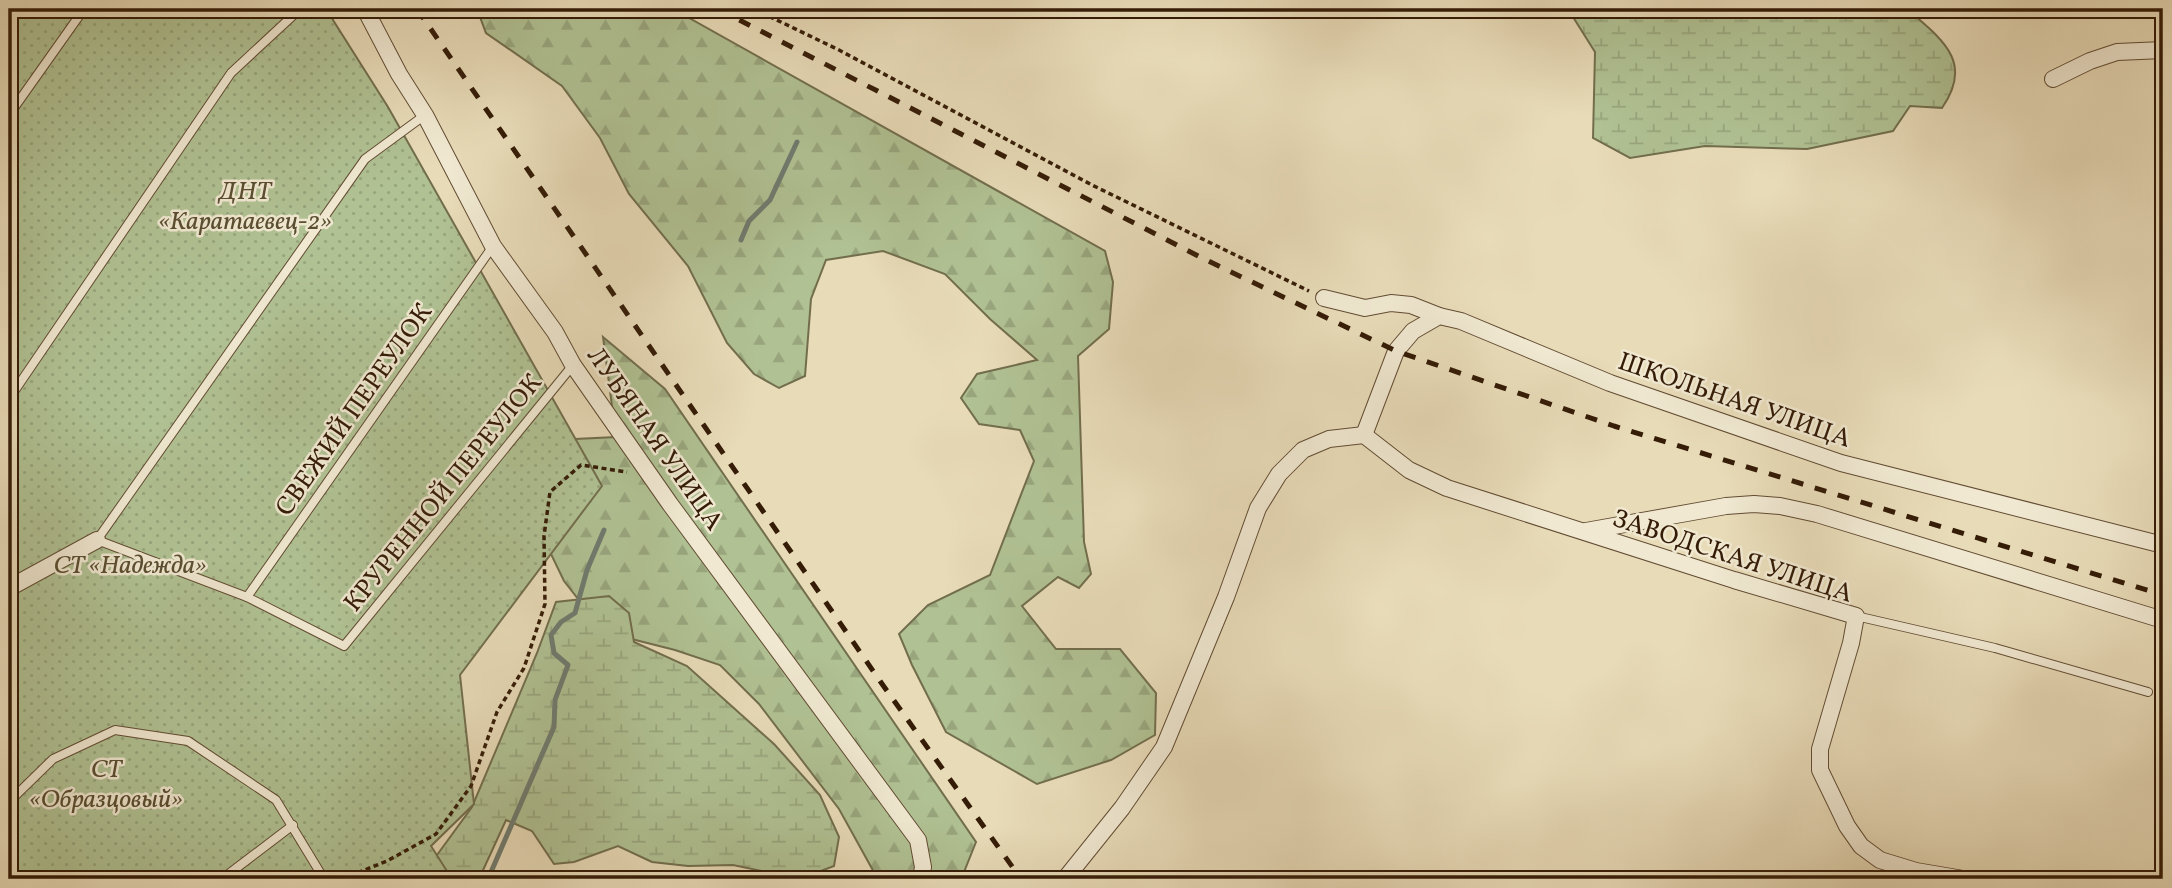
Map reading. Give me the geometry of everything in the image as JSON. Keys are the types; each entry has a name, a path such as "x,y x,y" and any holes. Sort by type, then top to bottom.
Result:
{"street":[{"name":"ЛУБЯНАЯ УЛИЦА","path":"366,9 493,246 555,332 573,365 649,475 918,840 923,867 921,879"},
{"path":"2053,79 2090,61 2117,52 2163,50"},
{"name":"ШКОЛЬНАЯ УЛИЦА","path":"1324,298 1365,308 1391,303 1411,305 1438,316 1461,321 1610,383 1841,463 2163,545"},
{"path":"1065,879 1122,808 1164,747 1226,597 1258,508 1279,474 1303,450 1329,439 1364,435 1396,351 1413,331 1438,316"},
{"name":"ЗАВОДСКАЯ УЛИЦА","path":"1364,435 1409,470 1447,488 1856,616 1820,749 1820,771 1847,826 1861,846 1880,860 1916,871 1963,879"},
{"name":"ЗАВОДСКАЯ УЛИЦА","path":"1584,532 1726,506 1780,506 1817,514 2163,620"},
{"path":"9,588 97,540"}],"lane":[{"path":"9,115 85,9"},
{"path":"9,399 231,73 300,9"},
{"path":"247,597 97,540 365,159 425,115"},
{"name":"СВЕЖИЙ ПЕРЕУЛОК","path":"247,597 493,246"},
{"name":"КРУРЕННОЙ ПЕРЕУЛОК","path":"247,597 344,646 573,365"},
{"path":"1856,616 1995,648 2148,692"},
{"path":"9,802 53,759 115,730 188,741 276,800 324,879"},
{"path":"222,879 293,825"}],"path":[{"path":"754,9 839,50 1092,185 1324,298"},
{"path":"342,879 387,861 436,834 471,786 497,712 524,668 545,604 544,536 550,492 581,466 649,475"}],"green space":[{"path":"9,9 326,9 388,107 602,486 460,675 474,804 431,846 452,879 9,879"},
{"path":"477,9 673,9 1105,251 1113,282 1109,329 1078,356 1084,542 1091,574 1079,588 1058,577 1022,606 1056,649 1120,649 1156,693 1155,735 1111,760 1037,784 946,732 899,634 928,605 990,575 1034,461 1020,430 979,424 961,398 977,374 1037,360 990,319 945,274 883,251 826,260 811,299 805,376 779,388 754,374 727,343 688,266 629,194 600,138 562,86 486,33"},
{"path":"1568,9 1907,9 1931,30 1949,52 1955,77 1942,108 1910,106 1893,131 1807,149 1705,146 1630,158 1593,138 1595,52"},
{"path":"603,337 665,389 976,842 964,872 897,879 875,874 839,809 759,704 720,665 675,650 604,632 564,581 536,523 534,441 616,437"},
{"path":"609,596 629,613 634,642 687,666 774,744 820,795 839,837 834,866 800,879 733,865 688,866 652,862 618,846 574,862 554,864 532,831 506,820 479,879 405,879 401,871 437,855 472,807 556,602"}],"waterway":[{"path":"741,240 749,221 770,200 797,142"},
{"path":"488,879 554,727 555,700 568,665 554,653 551,635 561,622 575,613 587,570 604,530"}],"railway":[{"path":"417,9 880,681 1021,879"},
{"path":"718,9 1202,258 1396,351 1614,426 2163,595"}],"park label":[{"name":"ДНТ «Каратаевец-2»","path":"245,204"},
{"name":"СТ «Надежда»","path":"130,564"},
{"name":"СТ «Образцовый»","path":"106,783"}]}
